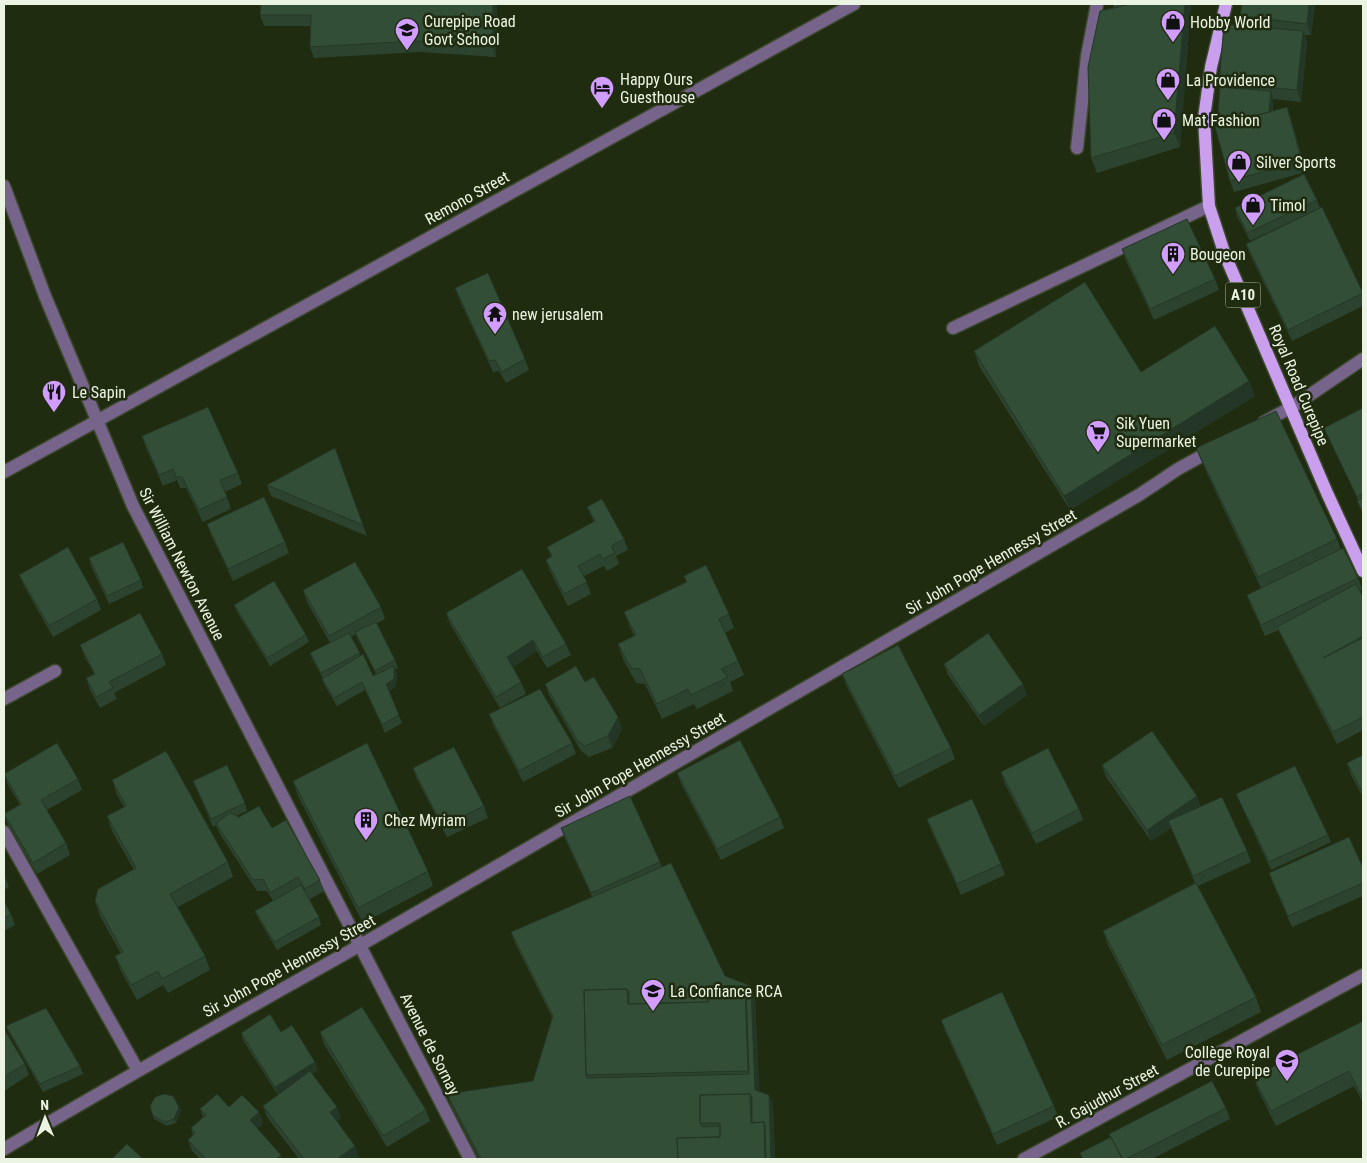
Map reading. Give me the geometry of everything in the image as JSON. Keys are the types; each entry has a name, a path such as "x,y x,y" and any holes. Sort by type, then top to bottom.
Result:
{"main road":[{"name":"Royal Road Curepipe","path":"1226,4 1211,67 1204,118 1209,206 1225,255 1292,407 1327,494 1363,570"}],"street":[{"name":"Remono Street","path":"4,472 854,4"},
{"path":"1077,148 1087,56 1097,4"},
{"name":"Sir William Newton Avenue","path":"4,186 96,422 133,506 361,944"},
{"path":"953,328 1209,206"},
{"path":"1257,426 1292,407 1363,359"},
{"name":"Sir John Pope Hennessy Street","path":"4,1149 137,1069 361,944 1131,500 1178,469 1222,445"},
{"path":"4,698 55,671"},
{"path":"4,832 137,1069"},
{"name":"Avenue de Sornay","path":"361,944 470,1159"},
{"name":"R. Gajudhur Street","path":"1024,1159 1363,975"}],"building":[{"name":"Curepipe Road Govt School","path":"261,4 493,4 492,46 415,41 310,47 311,15 260,15"},
{"path":"1114,4 1129,4 1113,8"},
{"path":"1131,4 1185,4 1174,133 1091,158 1088,67 1100,11"},
{"path":"1242,4 1309,4 1307,24 1240,16"},
{"path":"1224,24 1303,31 1297,90 1219,83"},
{"path":"1220,87 1271,91 1269,112 1217,127"},
{"path":"1287,107 1302,161 1230,181 1215,127"},
{"path":"1304,174 1317,200 1247,233 1235,208"},
{"path":"1322,207 1363,293 1288,330 1246,244"},
{"name":"Bougeon","path":"1187,219 1215,279 1150,309 1122,249"},
{"name":"new jerusalem","path":"488,273 525,359 502,372 495,360 489,361 455,288"},
{"name":"Sik Yuen Supermarket","path":"1085,282 1141,372 1215,326 1249,381 1064,496 974,351"},
{"path":"208,407 238,473 220,480 227,497 199,510 182,477 176,477 173,469 159,475 142,436"},
{"path":"1363,408 1363,493 1357,497 1324,428"},
{"path":"1276,411 1337,539 1258,577 1196,448"},
{"path":"335,448 363,525 267,485"},
{"path":"264,497 285,542 228,569 207,524"},
{"path":"1363,497 1363,512 1357,501"},
{"path":"602,499 624,539 611,546 615,553 603,559 600,554 578,566 587,582 564,594 546,560 552,556 547,547 595,521 587,507"},
{"path":"123,542 141,580 107,596 89,558"},
{"path":"68,547 97,599 49,626 19,575"},
{"path":"1343,548 1358,578 1261,625 1247,595"},
{"path":"355,562 381,607 329,636 303,590"},
{"path":"706,565 729,614 719,619 738,661 721,669 728,677 691,695 688,689 657,704 640,669 631,668 618,644 636,635 624,612 687,582 684,576"},
{"path":"522,569 566,644 543,657 533,640 507,657 521,682 496,697 446,613"},
{"path":"274,581 306,635 267,658 234,605"},
{"path":"1356,584 1363,597 1363,636 1323,658 1363,638 1363,717 1333,732 1277,627"},
{"path":"140,613 162,654 109,682 113,688 96,697 86,678 95,674 80,645"},
{"path":"376,622 395,660 375,671 355,632"},
{"path":"349,633 360,653 321,673 310,653"},
{"path":"988,633 1023,684 979,715 944,664"},
{"path":"898,645 951,748 895,776 842,674"},
{"path":"363,654 373,676 394,666 394,679 386,684 399,715 382,725 362,682 334,698 322,679"},
{"path":"576,666 585,682 594,677 618,717 608,736 585,746 577,740 545,684"},
{"path":"540,689 572,743 519,771 489,714"},
{"path":"1152,731 1197,796 1147,830 1102,765"},
{"path":"740,740 780,817 717,849 677,773"},
{"path":"57,743 78,779 41,800 66,843 33,863 4,814 21,804 4,774"},
{"name":"Chez Myriam","path":"367,743 428,871 358,908 293,781"},
{"path":"454,747 484,806 442,826 413,768"},
{"path":"1048,748 1079,809 1032,833 1001,772"},
{"path":"166,751 228,862 170,894 205,956 162,979 158,971 131,985 115,956 123,952 95,901 98,889 136,868 107,816 126,806 112,780"},
{"path":"1363,755 1363,793 1347,763"},
{"path":"227,765 245,803 211,819 193,781"},
{"path":"1295,766 1328,835 1269,862 1236,794"},
{"path":"630,796 660,862 591,893 561,828"},
{"path":"1222,797 1247,851 1193,876 1168,821"},
{"path":"972,799 1001,864 957,884 927,819"},
{"path":"259,806 272,828 286,820 320,880 305,889 298,877 270,893 263,879 253,880 216,823 230,813 239,817"},
{"path":"1349,837 1363,868 1363,883 1288,916 1269,873"},
{"name":"La Confiance RCA","path":"671,863 725,976 751,986 755,1090 769,1095 771,1159 766,1159 764,1122 752,1123 752,1098 750,1094 700,1095 700,1123 702,1127 720,1126 720,1137 677,1138 678,1159 481,1159 447,1094 533,1081 553,1016 511,932","holes":["707,986 745,986 749,1074 587,1078 584,990 627,989 629,992 629,1004 708,1002"]},
{"path":"1196,883 1256,997 1162,1045 1103,931"},
{"path":"301,885 319,917 274,942 255,911"},
{"path":"4,901 11,914 4,918"},
{"path":"707,986 745,986 748,1071 586,1075 584,990 627,989 628,1004 708,1002"},
{"path":"1002,992 1054,1106 993,1134 941,1020"},
{"path":"362,1007 426,1110 383,1136 320,1032"},
{"path":"46,1008 80,1066 40,1084 6,1026"},
{"path":"270,1014 281,1032 292,1025 315,1062 275,1087 241,1033"},
{"path":"1363,1021 1363,1099 1349,1071 1271,1111 1253,1077"},
{"path":"4,1029 25,1064 4,1077"},
{"path":"310,1071 337,1107 330,1112 355,1146 337,1159 304,1159 263,1106"},
{"path":"1212,1081 1226,1108 1123,1159 1109,1134"},
{"path":"164,1094 173,1096 179,1107 174,1119 165,1122 153,1116 150,1106 155,1097"},
{"path":"217,1094 229,1107 242,1095 259,1112 250,1120 281,1155 276,1159 206,1159 188,1140 195,1133 191,1128 206,1115 200,1109"},
{"path":"750,1094 751,1123 764,1122 765,1159 678,1159 677,1138 720,1137 720,1123 700,1123 700,1095"},
{"path":"1111,1137 1122,1159 1083,1159 1080,1153"},
{"path":"127,1144 143,1159 112,1159"}],"place":[{"name":"Hobby World","path":"1173,43"},
{"name":"Curepipe Road Govt School","path":"407,51"},
{"name":"La Providence","path":"1168,101"},
{"name":"Happy Ours Guesthouse","path":"602,109"},
{"name":"Mat Fashion","path":"1164,141"},
{"name":"Silver Sports","path":"1239,183"},
{"name":"Timol","path":"1253,226"},
{"name":"Bougeon","path":"1173,275"},
{"name":"new jerusalem","path":"495,335"},
{"name":"Le Sapin","path":"54,413"},
{"name":"Sik Yuen Supermarket","path":"1098,453"},
{"name":"Chez Myriam","path":"366,841"},
{"name":"La Confiance RCA","path":"653,1012"},
{"name":"Collège Royal de Curepipe","path":"1287,1082"}]}
